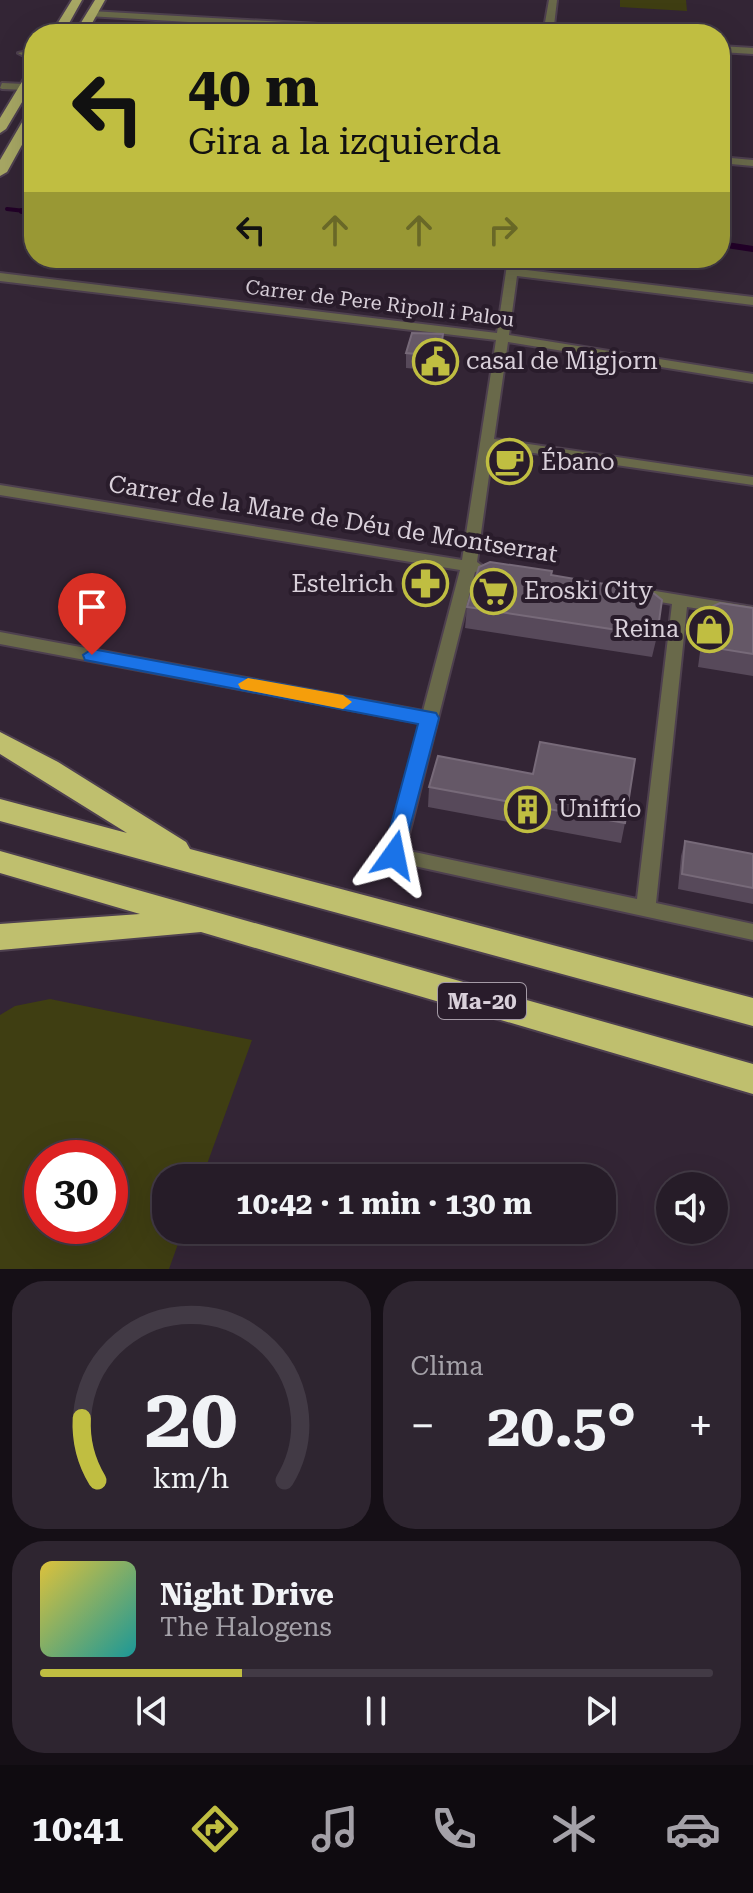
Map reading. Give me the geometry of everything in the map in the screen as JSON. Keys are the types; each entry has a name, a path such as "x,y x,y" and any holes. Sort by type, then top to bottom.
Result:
{"highway":[{"path":"0,742 49,769 195,862"},
{"name":"Ma-20","path":"0,810 753,1012"},
{"name":"Ma-20","path":"0,862 753,1079"},
{"path":"0,937 211,922"}],"main road":[{"path":"63,24 76,0"},
{"path":"86,24 100,0"},
{"path":"66,19 91,14"},
{"path":"0,129 24,89"},
{"path":"14,106 24,109"},
{"path":"0,172 24,130"}],"street":[{"path":"549,24 553,0"},
{"path":"91,14 265,24"},
{"path":"730,50 753,51"},
{"path":"730,161 753,163"},
{"path":"512,268 469,566 394,855 753,932"},
{"path":"533,268 753,301"},
{"name":"Carrer de Pere Ripoll i Palou","path":"0,277 501,337 753,378"},
{"path":"486,442 753,481"},
{"name":"Carrer de la Mare de Déu de Montserrat","path":"0,490 499,571"},
{"path":"620,590 753,612"},
{"path":"646,908 680,600"},
{"path":"0,638 429,718"}],"lane":[{"path":"2,86 24,87"}],"shaded area":[{"path":"620,0 686,0 687,11 620,7"},
{"path":"50,999 252,1040 207,1164 152,1164 152,1244 178,1244 169,1269 0,1269 0,1015 15,1006"}],"building":[{"path":"412,333 443,334 440,356 406,353"},
{"path":"490,562 552,571 551,575 652,592 662,600 657,636 467,607 479,567"},
{"path":"720,603 753,608 753,654 703,646 707,609"},
{"path":"540,742 635,759 625,823 429,787 438,756 533,774"},
{"path":"685,841 753,854 753,888 682,874"}],"waterway":[{"path":"7,209 24,211"},
{"path":"730,246 753,249"}],"slow traffic":[{"path":"248,684 343,702"}],"place":[{"name":"casal de Migjorn","path":"435,361"},
{"name":"Ébano","path":"510,462"},
{"name":"Estelrich","path":"425,584"},
{"name":"Eroski City","path":"493,591"},
{"name":"Reina","path":"710,629"},
{"name":"Unifrío","path":"527,809"}],"route":[{"path":"92,655 429,718 394,855"}]}
